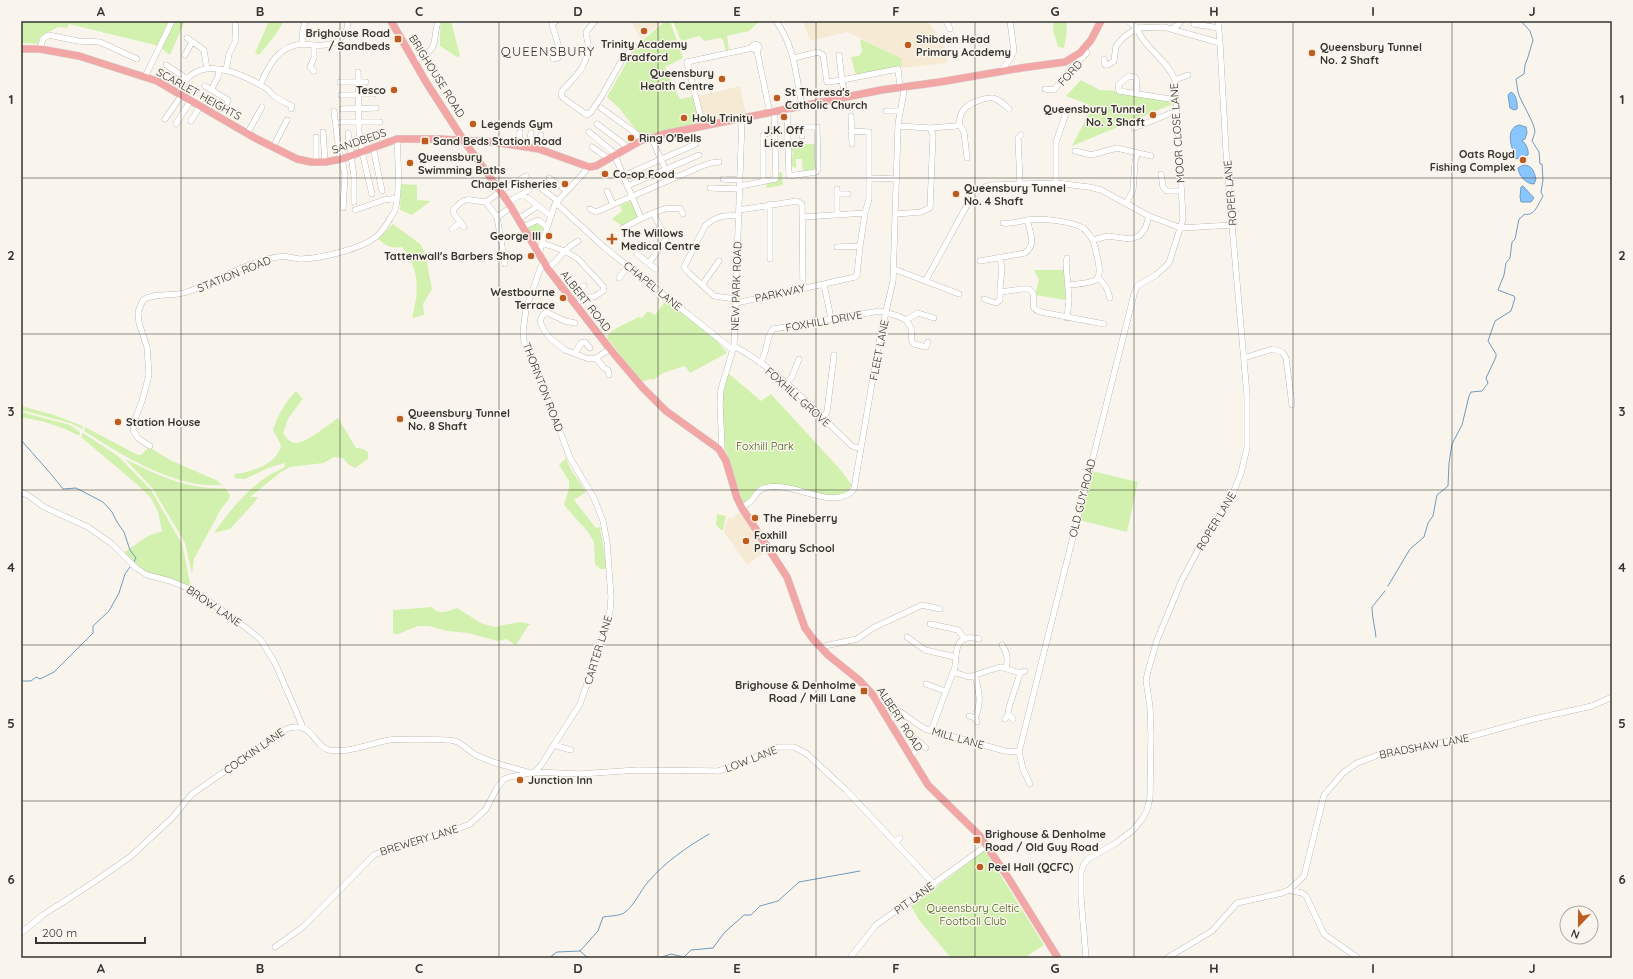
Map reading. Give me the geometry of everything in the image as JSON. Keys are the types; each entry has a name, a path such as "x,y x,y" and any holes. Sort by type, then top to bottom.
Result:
{"main road":[{"name":"BRIGHOUSE ROAD","path":"391,21 426,82 464,141"},
{"path":"588,167 596,166 651,137 845,97 1065,62 1082,51 1091,40 1101,21"},
{"name":"SCARLET HEIGHTS","path":"21,49 40,49 79,56 158,81 247,134 286,154"},
{"name":"SANDBEDS","path":"286,154 297,159 325,162 341,159 397,139 439,139 493,142 539,149 588,167"},
{"name":"ALBERT ROAD","path":"464,141 501,191 548,269 610,349 642,387 666,411 720,449 726,461 737,498 787,577 805,628 820,647 859,680 873,695 888,722 928,784 980,836 1058,958"}],"street":[{"path":"145,77 172,21"},
{"path":"226,70 229,54 236,40 235,21"},
{"path":"302,44 305,21"},
{"path":"260,85 269,64 274,58 288,48 302,44 324,45 338,41 347,30 348,21"},
{"path":"414,61 430,52 434,47 438,21"},
{"path":"556,21 552,24 560,51 558,60"},
{"path":"595,21 586,32 588,44 587,51 580,73 562,91 561,95 587,115 591,112 622,60 634,46"},
{"path":"776,21 785,33 794,58 802,106"},
{"path":"946,21 950,29"},
{"path":"1001,71 1014,51 1010,21"},
{"name":"MOOR CLOSE LANE","path":"1128,21 1137,28 1140,36 1165,62 1171,70 1175,80 1183,219 1181,228"},
{"path":"1104,59 1105,64 1108,65 1114,61 1116,46 1124,37 1137,28 1140,21"},
{"path":"1172,29 1181,21"},
{"name":"ROPER LANE","path":"1086,958 1081,897 1081,872 1088,859 1116,843 1133,830 1143,818 1147,810 1150,798 1152,735 1146,680 1148,671 1165,619 1188,568 1231,498 1246,460 1248,448 1247,395 1227,169 1218,21"},
{"path":"1194,24 1218,28"},
{"path":"1137,28 1164,27 1220,43"},
{"path":"40,49 43,40 48,35 78,41 100,42 137,59"},
{"path":"187,38 204,50 207,69"},
{"path":"186,55 192,42"},
{"path":"314,45 314,58 310,67 314,71"},
{"path":"703,126 687,62 754,50 772,113 775,131 776,179 710,188"},
{"name":"FORD","path":"1045,89 1054,90 1066,77 1067,72 1087,53 1082,51"},
{"path":"794,58 818,52 822,55 827,82 898,69 902,87"},
{"path":"838,55 845,97"},
{"path":"166,65 183,76 186,80"},
{"path":"165,119 180,94 186,80 197,72 207,69 226,70 239,74 270,91 272,95 293,106"},
{"path":"211,90 218,78 219,69"},
{"path":"358,72 359,122 362,152 372,194"},
{"path":"1175,80 1188,75"},
{"path":"340,82 366,82"},
{"path":"205,86 228,100 227,103"},
{"name":"FLEET LANE","path":"742,508 753,499 758,491 767,487 797,490 834,499 845,497 854,489 879,342 893,281 898,126 899,111 903,101 902,87"},
{"path":"340,95 374,94"},
{"path":"1136,94 1176,100"},
{"path":"967,158 964,132 959,124 962,111 969,105 987,98 994,98 1002,102 1009,109"},
{"path":"176,124 190,100"},
{"path":"191,122 200,106"},
{"path":"247,134 262,107"},
{"path":"342,109 376,108"},
{"path":"601,108 637,134 640,142"},
{"path":"787,110 788,176 818,171 817,127 788,127"},
{"path":"334,111 341,159 345,175 343,208"},
{"path":"886,111 899,111"},
{"path":"1134,128 1176,111"},
{"path":"851,116 852,144"},
{"path":"1056,183 1056,142 1065,116"},
{"name":"NEW PARK ROAD","path":"720,449 722,448 720,406 721,389 733,348 742,119"},
{"path":"273,147 287,120"},
{"path":"342,122 380,122"},
{"path":"597,124 629,148"},
{"path":"898,126 930,128 956,126 959,124"},
{"path":"802,127 802,136"},
{"path":"896,214 921,212 930,208 933,135 930,128"},
{"path":"837,247 860,246 865,213 869,199 869,132 851,130"},
{"path":"763,181 763,135 775,131"},
{"path":"324,132 325,162"},
{"path":"519,146 520,132"},
{"path":"588,132 613,157 642,218"},
{"path":"348,133 354,177 354,202"},
{"path":"529,148 531,133"},
{"path":"539,149 541,135"},
{"path":"1020,183 1018,138 1021,135"},
{"path":"316,137 316,162"},
{"path":"651,137 670,180"},
{"name":"STATION ROAD","path":"150,446 138,438 134,430 134,422 142,401 149,375 147,347 139,323 138,312 143,300 155,296 186,293 215,282 262,260 280,256 301,259 330,255 355,247 376,237 386,227 396,208 397,139"},
{"path":"623,176 696,144"},
{"path":"373,147 382,191"},
{"path":"592,147 613,157"},
{"path":"1075,151 1091,155 1117,148 1151,156"},
{"path":"1126,204 1132,190 1137,153"},
{"path":"627,186 699,155"},
{"path":"590,209 596,212 711,162 719,162"},
{"name":"THORNTON ROAD","path":"588,167 557,202 551,216 542,243 541,258 526,309 523,332 524,342 539,375 570,458 594,498 598,508"},
{"path":"1161,174 1163,187 1167,192 1181,191"},
{"path":"486,202 526,176"},
{"path":"549,178 567,190"},
{"path":"870,178 896,179"},
{"path":"723,179 740,185"},
{"path":"926,280 972,196 982,188 990,185 1056,183 1089,187 1101,190 1150,216 1181,228 1232,225"},
{"name":"CHAPEL LANE","path":"538,186 605,248 733,348"},
{"path":"508,202 529,190"},
{"path":"607,191 613,205"},
{"path":"837,215 837,192 848,194"},
{"path":"523,194 551,216"},
{"path":"355,210 384,200 397,198"},
{"path":"452,229 463,224 454,214 453,210 458,205 467,199 486,202 497,217 505,264"},
{"name":"PARKWAY","path":"803,217 803,207 800,202 770,204 739,213 720,216 705,226 685,263 686,270 716,297 736,301 855,277 857,275 860,246"},
{"path":"770,204 770,259"},
{"path":"518,219 538,206"},
{"path":"623,228 642,218 665,209 672,210 680,208 683,214"},
{"path":"497,217 507,210"},
{"path":"803,288 803,217 865,213"},
{"path":"649,263 666,239 654,214"},
{"path":"1093,240 1108,236 1130,239 1139,236 1145,229 1150,216"},
{"path":"523,227 538,220 547,227"},
{"path":"980,261 1025,253 1029,250 1032,242 1027,220"},
{"path":"1002,223 1013,224 1027,220 1056,221 1075,225 1084,229 1093,240 1100,272 1095,280 1068,285"},
{"name":"OLD GUY ROAD","path":"1030,784 1023,769 1019,752 1134,294 1137,286 1156,275 1169,264 1181,228"},
{"path":"730,239 738,238"},
{"path":"548,269 569,246 578,241"},
{"path":"542,243 565,251 578,259 604,287 603,291 594,297 586,297 575,304"},
{"path":"637,254 656,269"},
{"path":"984,299 996,302 1000,300 1002,263 1000,258"},
{"path":"1067,258 1066,263 1069,300 1067,318"},
{"path":"702,285 718,265"},
{"path":"619,278 628,266"},
{"path":"894,269 926,280 958,294"},
{"path":"1098,277 1106,288 1110,298"},
{"path":"824,284 832,319"},
{"path":"568,295 584,286"},
{"path":"1001,292 1029,289 1033,293 1033,307 1035,310 1067,318 1104,324"},
{"path":"575,323 564,321 546,311 540,322 550,338 565,350 589,359 596,358 610,349"},
{"name":"FOXHILL DRIVE","path":"760,363 763,359 769,334 773,329 880,311 887,312"},
{"path":"887,312 906,320 911,328 912,342 914,344 927,347"},
{"path":"906,320 918,313 934,318"},
{"path":"575,353 581,343 586,342 590,348"},
{"name":"FOXHILL GROVE","path":"733,348 760,363 786,383 852,446 861,449"},
{"path":"1244,358 1272,349 1282,352 1286,358 1293,394 1292,405"},
{"path":"823,418 827,412 834,355"},
{"path":"596,358 604,368 608,370 609,374"},
{"path":"786,383 792,377 799,359"},
{"name":"BROW LANE","path":"21,492 44,507 88,527 112,544 136,568 147,575 170,581 195,592 261,640 275,663 302,728"},
{"name":"CARTER LANE","path":"535,772 580,704 602,640 610,611 611,582 603,521 598,508"},
{"path":"820,647 857,639 873,628 922,605 940,610"},
{"path":"930,623 958,630 964,638"},
{"path":"907,636 925,650 955,657"},
{"path":"932,731 953,672 958,645 964,638 970,636 976,639"},
{"path":"1006,669 1008,659 1004,647 1010,645"},
{"path":"953,672 969,677 995,668 1023,672 1012,702 1007,710 1008,718"},
{"path":"974,719 980,701 980,693 975,676"},
{"path":"926,684 945,691"},
{"name":"MILL LANE","path":"873,695 925,729 1005,751 1019,752"},
{"name":"BRADSHAW LANE","path":"1289,890 1302,879 1305,872 1312,839 1324,796 1343,773 1356,763 1378,755 1465,738 1592,706 1612,697"},
{"path":"888,722 901,712"},
{"name":"COCKIN LANE","path":"21,933 43,915 92,884 130,856 168,823 185,802 201,787 227,771 286,729 294,727 302,728"},
{"path":"302,728 309,731 322,746 329,750 351,748 390,740 455,741 476,755 528,772 535,772"},
{"path":"911,757 924,746 916,739"},
{"path":"554,745 570,750"},
{"name":"LOW LANE","path":"535,772 579,774 638,770 718,771 735,766 778,747 786,746 794,748 807,754 823,768 898,840 934,884"},
{"name":"BREWERY LANE","path":"275,946 303,927 374,855 396,846 455,830 470,824 486,809 501,782 510,777 528,772"},
{"name":"PIT LANE","path":"850,958 876,925 986,846"},
{"path":"1167,958 1212,931 1237,903 1279,894 1289,890 1302,893 1306,896 1324,934 1358,958"}],"shaded area":[{"name":"Trinity Academy Bradford","path":"631,21 663,21 641,40"},
{"name":"Shibden Head Primary Academy","path":"807,21 928,21 946,48 947,63 902,68 901,58 847,32 810,41 804,24"},
{"path":"740,86 746,114 704,123 698,96"},
{"name":"Foxhill Primary School","path":"741,512 767,550 747,565 724,532 728,517 732,518"}],"green space":[{"path":"21,21 185,21 170,55 159,46 69,24 67,28 58,27 40,37 38,44 21,43"},
{"path":"269,21 284,21 274,37 259,55 255,53"},
{"path":"442,21 451,21 460,56 457,57 440,46 440,29"},
{"path":"665,21 670,21 683,58 665,67 680,99 695,96 701,123 641,136 619,108 607,97 628,60 642,41"},
{"path":"673,21 760,21 749,31 727,36 729,50 726,51 723,40 720,38 704,41 700,36 681,41"},
{"path":"1054,21 1067,21 1064,48 1058,47 1053,30"},
{"path":"860,39 901,58 902,66 856,76 851,57 859,56 862,52"},
{"path":"1081,80 1100,90 1119,91 1171,101 1173,104 1072,146 1085,121 1090,105 1066,96"},
{"path":"795,144 815,144 816,170 803,173 802,159 796,159 796,168 790,166 790,159 792,158 793,153 789,147 793,148"},
{"path":"782,172 783,185 767,188 766,183 776,182 778,173"},
{"path":"401,184 417,185 417,200 431,201 412,215 400,210"},
{"path":"631,201 638,216 622,226 612,219 622,211 620,205"},
{"path":"535,222 543,226 540,240 532,239 527,228"},
{"path":"393,224 420,244 425,253 432,289 423,304 424,315 412,318 417,289 415,272 408,256 402,247 394,248 378,239"},
{"path":"1034,270 1064,270 1066,300 1035,295 1039,280"},
{"path":"667,299 718,342 727,353 690,373 685,366 663,373 653,380 650,379 642,382 607,336 618,327 638,317 642,318 648,311 655,315"},
{"name":"Foxhill Park","path":"727,372 761,401 771,394 838,467 852,485 848,491 843,495 833,496 791,487 762,485 755,490 751,498 743,503 724,446 722,399"},
{"path":"296,391 303,399 289,417 283,433 291,442 295,443 305,440 338,418 356,448 364,449 368,452 368,459 355,468 348,464 343,458 334,457 324,463 290,467 281,472 250,497 258,497 230,529 214,533 229,513 254,486 274,472 285,467 284,463 268,468 245,479 234,478 235,474 256,469 270,462 279,452 281,445 273,430 282,409"},
{"path":"21,406 54,415 83,426 82,429 70,423 21,410"},
{"path":"21,412 70,425 80,432 79,436 51,424 21,417"},
{"path":"85,427 138,455 141,455 149,447 170,460 216,480 222,485 204,485 186,482 168,476 132,460 115,450 84,431"},
{"path":"83,433 118,456 151,490 182,544 191,588 146,572 123,553 148,536 162,531 158,512 151,498 81,437"},
{"path":"566,458 570,468 586,492 574,500 596,528 600,527 607,569 600,569 595,564 594,542 588,532 564,505 569,488 569,481 559,465"},
{"path":"125,459 161,476 186,484 198,487 225,488 230,495 194,559 192,574 185,543 153,489"},
{"path":"1092,471 1138,482 1127,532 1079,520"},
{"path":"717,514 726,516 723,530 716,525"},
{"path":"432,607 440,612 457,608 481,623 494,627 519,622 531,624 528,626 516,645 506,639 497,641 468,633 447,631 429,626 418,626 398,634 393,634 393,610"},
{"name":"Queensbury Celtic Football Club","path":"985,850 1044,945 1024,958 951,958 919,920 911,906"}],"water":[{"path":"1511,92 1513,93 1517,102 1517,109 1514,110 1510,108 1508,95"},
{"path":"1519,125 1526,127 1527,133 1525,139 1522,140 1527,147 1528,155 1516,159 1511,145 1510,135 1514,127"},
{"path":"1523,165 1531,167 1536,179 1534,184 1531,184 1523,179 1520,174 1518,168"},
{"path":"1523,186 1534,198 1531,202 1521,202 1521,187"}],"waterway":[{"path":"1388,586 1410,549 1424,537 1428,523 1433,516 1437,495 1448,486 1452,444 1462,425 1469,396 1471,392 1482,391 1488,383 1486,378 1496,357 1496,354 1488,341 1495,321 1511,311 1515,298 1514,296 1498,290 1504,275 1506,263 1510,258 1512,242 1515,239 1519,219 1525,214 1534,211 1543,196 1541,192 1543,180 1542,164 1540,164 1539,152 1532,141 1535,132 1519,96 1516,79 1524,74 1525,65 1533,40 1530,31 1521,21"},
{"path":"21,440 63,489 76,488 103,502 112,512 124,532 130,550 136,558 134,562"},
{"path":"21,681 31,681 36,677 40,679 54,672 93,633 93,626 109,611 119,593 125,574 130,567"},
{"path":"1376,637 1372,607 1385,591"},
{"path":"549,958 557,952 580,951 598,931 603,917 622,914 628,910 648,882 669,861 709,834"},
{"path":"659,958 671,954 684,957 691,950 713,948 724,933 744,915 751,915 760,906 778,901 799,882 860,871"},
{"path":"580,951 587,957 596,958"}],"place":[{"name":"Trinity Academy Bradford","path":"644,31"},
{"name":"Brighouse Road / Sandbeds","path":"398,39"},
{"name":"Shibden Head Primary Academy","path":"908,45"},
{"name":"Queensbury Tunnel No. 2 Shaft","path":"1312,53"},
{"name":"Queensbury Health Centre","path":"722,79"},
{"name":"Tesco","path":"394,90"},
{"name":"St Theresa's Catholic Church","path":"777,98"},
{"name":"Queensbury Tunnel No. 3 Shaft","path":"1153,115"},
{"name":"J.K. Off Licence","path":"784,117"},
{"name":"Holy Trinity","path":"684,118"},
{"name":"Legends Gym","path":"473,124"},
{"name":"Ring O'Bells","path":"631,138"},
{"name":"Sand Beds Station Road","path":"425,141"},
{"name":"Oats Royd Fishing Complex","path":"1523,160"},
{"name":"Queensbury Swimming Baths","path":"410,163"},
{"name":"Co-op Food","path":"605,174"},
{"name":"Chapel Fisheries","path":"565,184"},
{"name":"Queensbury Tunnel No. 4 Shaft","path":"956,194"},
{"name":"George III","path":"549,236"},
{"name":"The Willows Medical Centre","path":"612,239"},
{"name":"Tattenwall's Barbers Shop","path":"531,256"},
{"name":"Westbourne Terrace","path":"563,298"},
{"name":"Queensbury Tunnel No. 8 Shaft","path":"400,419"},
{"name":"Station House","path":"118,422"},
{"name":"The Pineberry","path":"755,518"},
{"name":"Foxhill Primary School","path":"746,541"},
{"name":"Brighouse & Denholme Road / Mill Lane","path":"864,691"},
{"name":"Junction Inn","path":"520,780"},
{"name":"Brighouse & Denholme Road / Old Guy Road","path":"977,840"},
{"name":"Peel Hall (QCFC)","path":"980,867"}],"district":[{"name":"QUEENSBURY","path":"548,51"}]}
